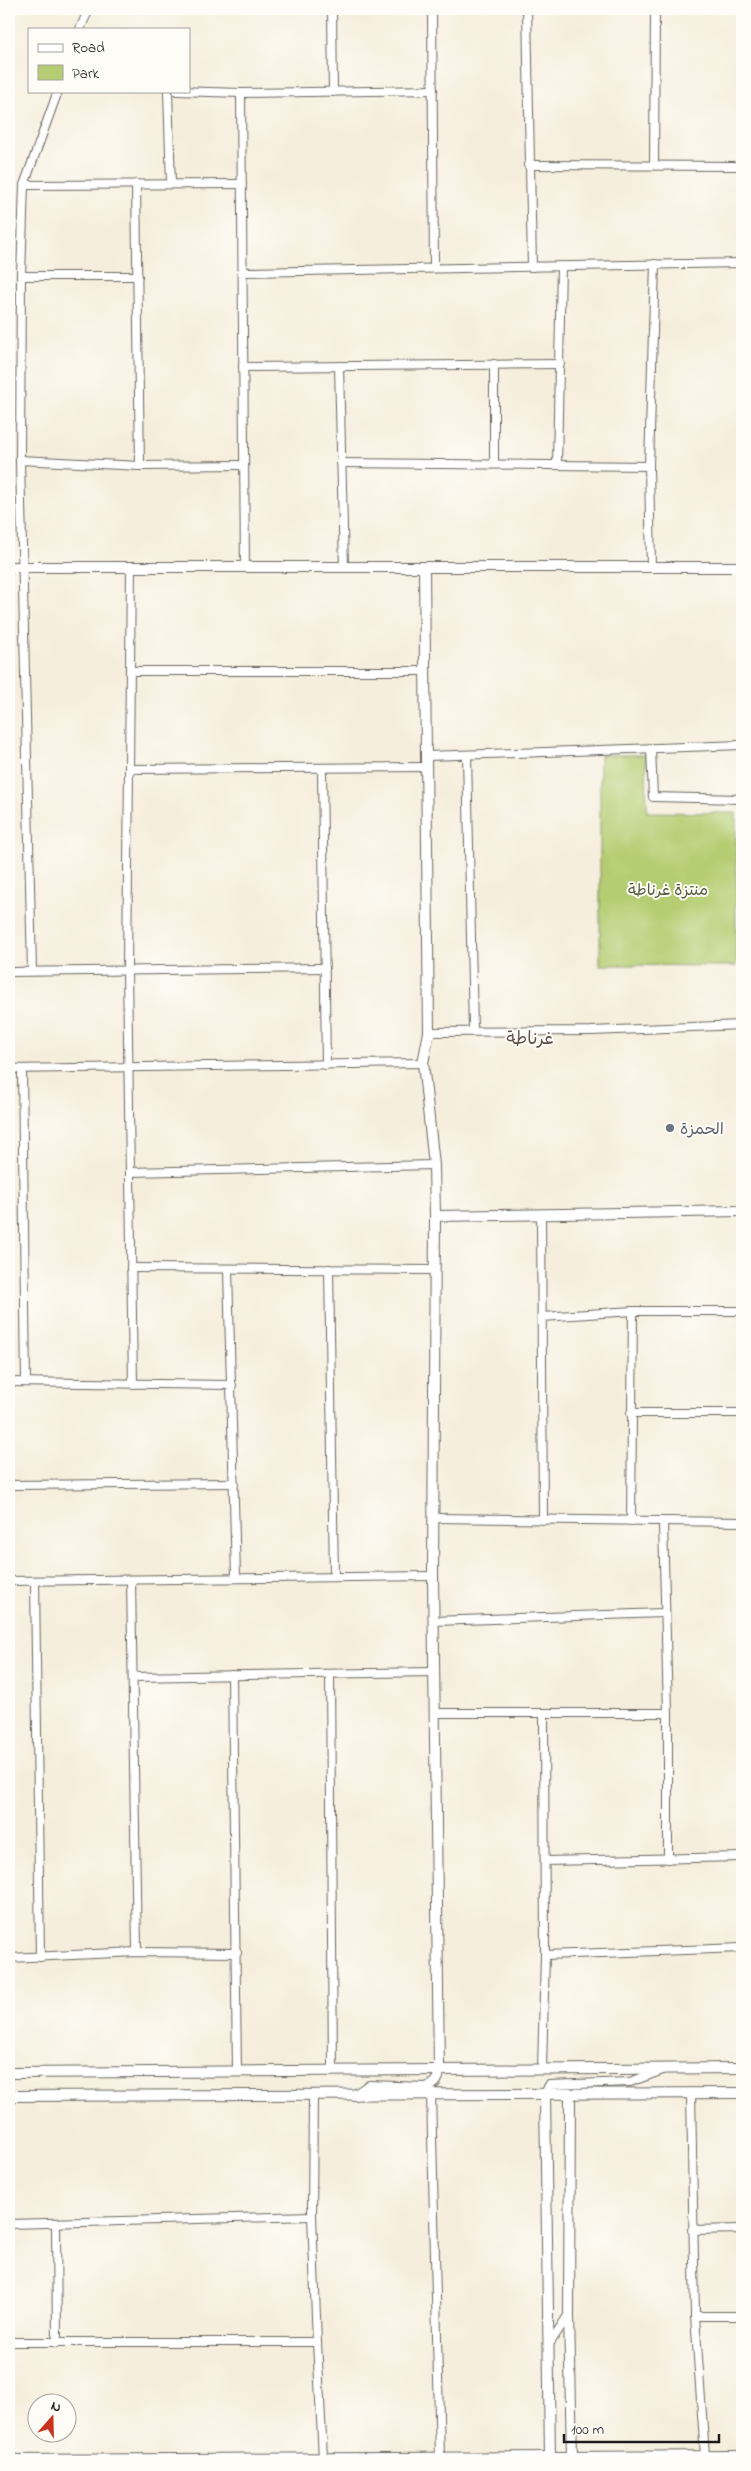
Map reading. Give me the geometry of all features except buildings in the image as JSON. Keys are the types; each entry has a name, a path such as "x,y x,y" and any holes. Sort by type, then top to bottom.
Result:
{"street":[{"path":"80,28 88,9"},
{"path":"332,9 333,92"},
{"path":"432,9 434,268"},
{"path":"527,9 528,165 532,267"},
{"path":"654,165 655,9"},
{"path":"190,91 241,93 432,90"},
{"path":"32,971 20,460 21,276 24,185 58,92"},
{"path":"168,92 171,184"},
{"path":"241,93 245,568"},
{"path":"528,165 742,166"},
{"path":"136,184 140,466"},
{"path":"24,185 242,184"},
{"path":"242,272 742,263"},
{"path":"651,568 649,466 655,264"},
{"path":"557,465 561,266"},
{"path":"21,276 138,276"},
{"path":"494,364 494,464"},
{"path":"243,367 560,364"},
{"path":"339,366 344,568"},
{"path":"20,460 140,466 244,465"},
{"path":"341,462 649,466"},
{"path":"9,568 742,567"},
{"path":"131,568 127,969 133,1384"},
{"path":"355,2095 369,2086 426,2088 434,2085 440,2070 433,1621 435,1216 434,1165 423,1063 428,1032 424,568"},
{"path":"130,671 425,670"},
{"path":"129,769 322,768 427,761 467,754 742,746"},
{"path":"651,748 653,797 742,799"},
{"path":"467,754 473,1030"},
{"path":"322,768 326,1065"},
{"path":"9,972 127,969 324,968"},
{"path":"428,1032 473,1030 591,1031 742,1025"},
{"path":"9,1070 423,1063"},
{"path":"22,1069 26,1382"},
{"path":"130,1172 434,1165"},
{"path":"435,1216 742,1211"},
{"path":"541,1214 543,1520"},
{"path":"131,1268 435,1270"},
{"path":"228,1269 236,1578"},
{"path":"329,1269 334,1577"},
{"path":"542,1317 633,1311 742,1311"},
{"path":"631,1521 633,1311"},
{"path":"9,1382 232,1385"},
{"path":"631,1413 742,1414"},
{"path":"9,1485 234,1483"},
{"path":"433,1518 742,1522"},
{"path":"662,1522 668,1713 668,1859"},
{"path":"9,1581 433,1576"},
{"path":"131,1580 137,1952"},
{"path":"35,1581 40,1957"},
{"path":"433,1621 664,1612"},
{"path":"133,1677 434,1672"},
{"path":"330,1674 333,2071"},
{"path":"232,1675 237,2071"},
{"path":"435,1713 668,1713"},
{"path":"542,2069 545,1954 544,1713"},
{"path":"545,1861 742,1857"},
{"path":"545,1954 742,1948"},
{"path":"9,1958 137,1952 237,1953"},
{"path":"550,2457 545,2094 549,2086 630,2082 668,2068"},
{"path":"9,2073 742,2068"},
{"path":"691,2093 695,2316 705,2456"},
{"path":"9,2096 742,2093"},
{"path":"431,2094 440,2458"},
{"path":"570,2094 569,2314 572,2457"},
{"path":"313,2095 312,2216 324,2458"},
{"path":"9,2224 312,2216"},
{"path":"56,2224 57,2343"},
{"path":"692,2230 742,2229"},
{"path":"547,2347 569,2314"},
{"path":"695,2316 742,2316"},
{"path":"9,2342 317,2342"},
{"path":"9,2460 160,2461 324,2458 742,2456"}],"green space":[{"name":"منتزة غرناطة","path":"600,755 646,755 647,812 736,813 736,966 600,965"}],"place":[{"name":"الحمزة","path":"670,1128"}],"district":[{"name":"غرناطة","path":"530,1038"}]}
